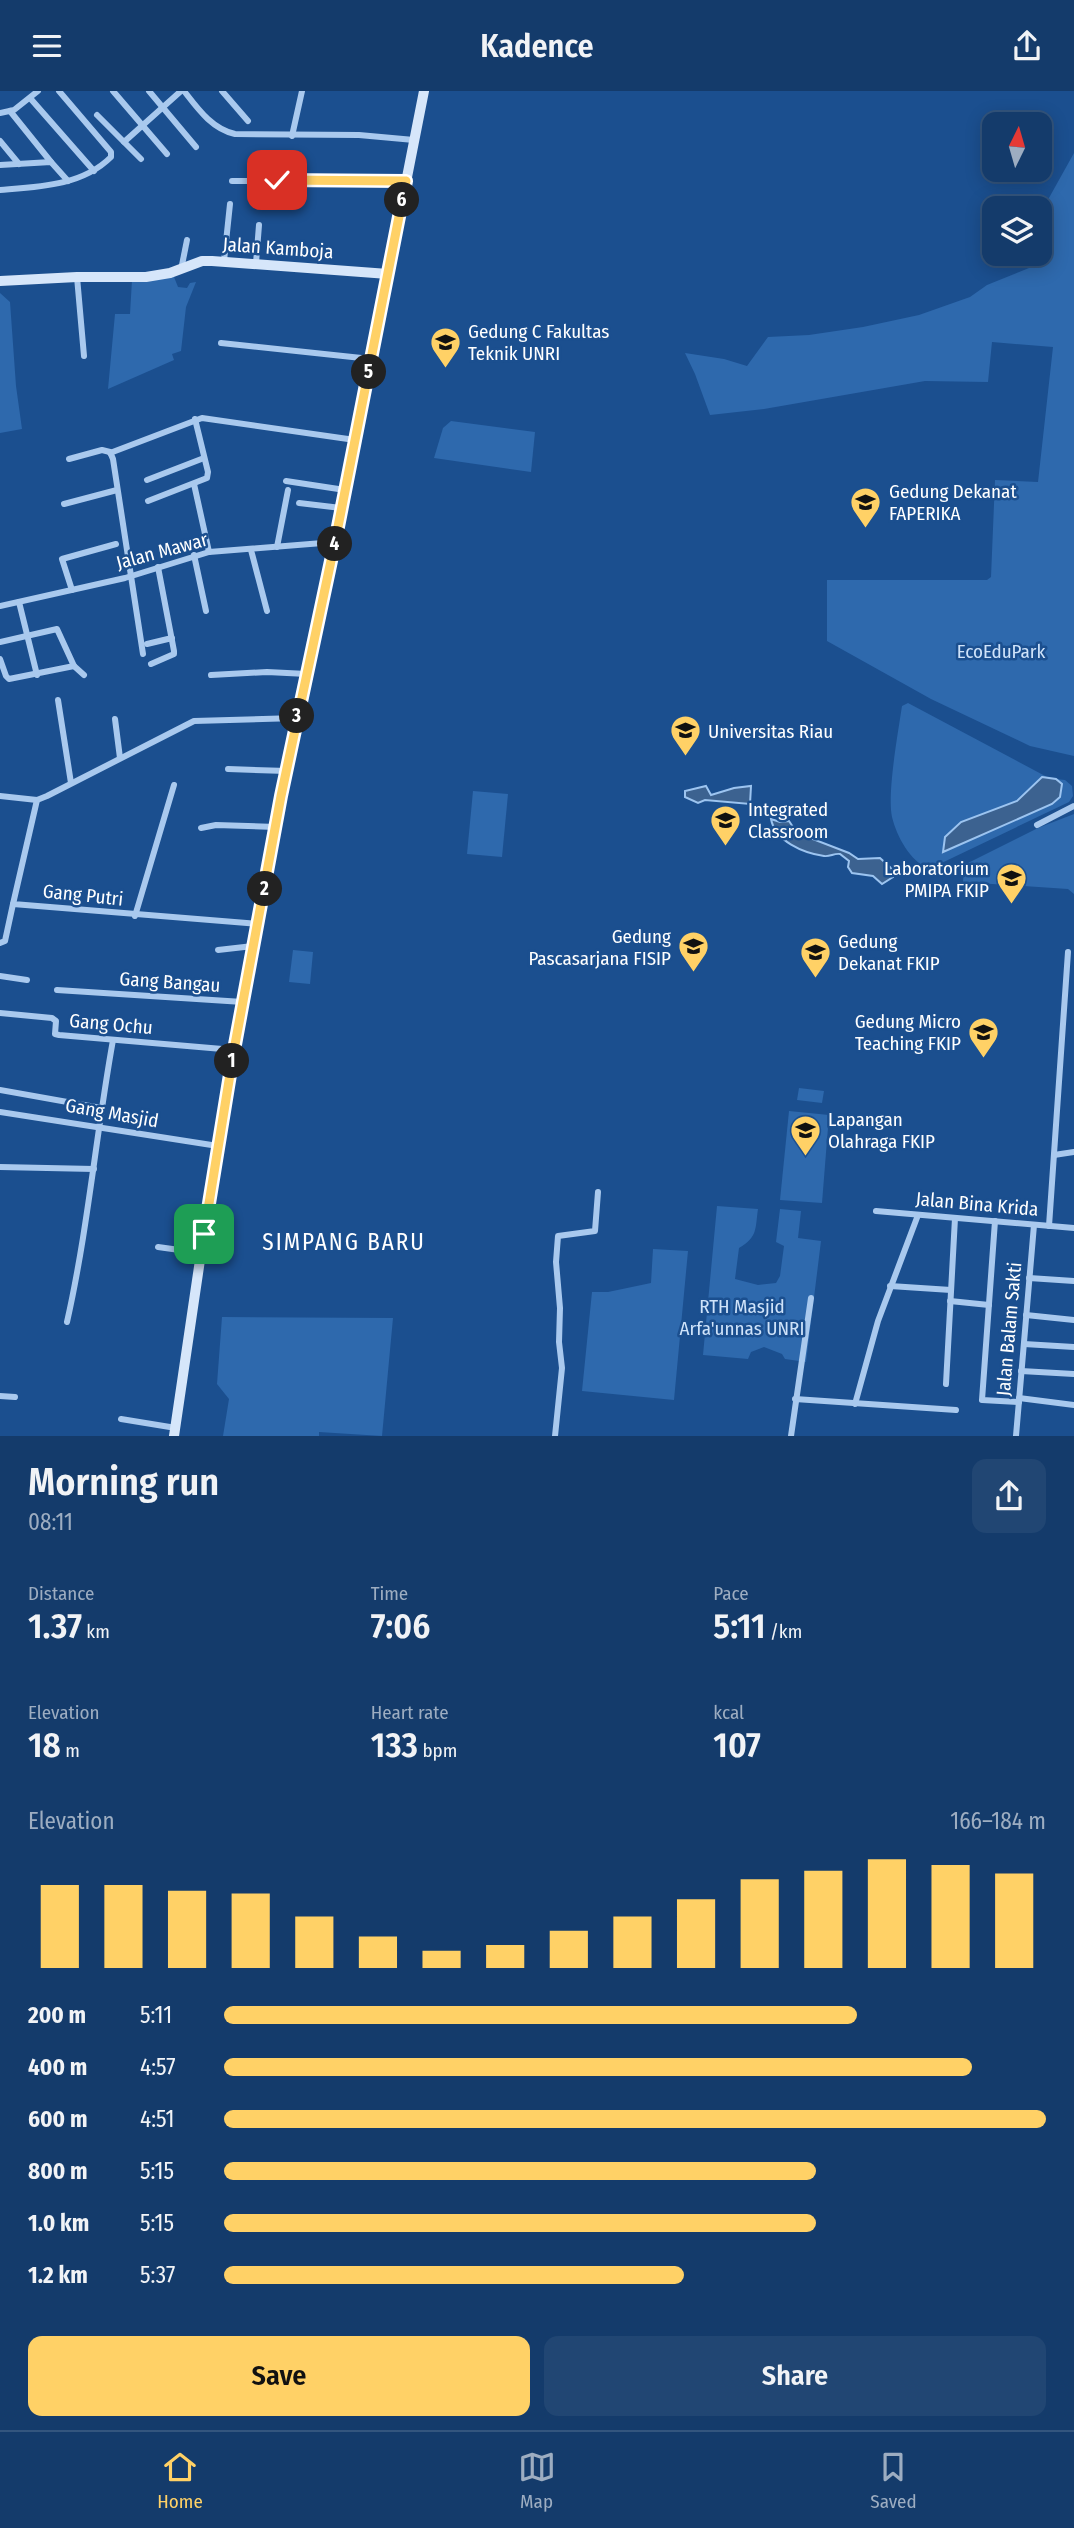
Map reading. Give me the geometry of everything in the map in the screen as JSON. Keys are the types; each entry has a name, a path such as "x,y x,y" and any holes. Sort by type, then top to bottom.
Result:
{"street":[{"path":"0,113 25,103 38,91"},
{"path":"0,190 68,181 94,171 111,157 111,152 59,91"},
{"path":"113,91 167,154"},
{"path":"149,91 196,147"},
{"path":"124,142 182,91 221,131 235,134 359,135 414,140"},
{"path":"222,91 248,121"},
{"path":"292,136 302,91"},
{"path":"121,1419 175,1432 218,1146 253,946 424,91"},
{"path":"30,98 94,171"},
{"path":"10,111 68,181"},
{"path":"97,114 141,159"},
{"path":"1,143 19,164"},
{"path":"0,165 51,162"},
{"path":"232,181 406,181"},
{"path":"224,261 230,204"},
{"path":"256,263 259,225"},
{"path":"181,270 187,240"},
{"name":"Jalan Kamboja","path":"0,281 146,277 181,270 202,261 388,274"},
{"path":"76,277 85,356"},
{"path":"221,343 371,359"},
{"path":"69,459 102,450 110,453 194,419 227,420 355,440"},
{"path":"148,501 208,476 194,419"},
{"path":"110,453 143,654"},
{"path":"147,480 204,458"},
{"path":"286,481 345,490"},
{"path":"194,484 209,552"},
{"path":"64,504 117,490"},
{"path":"277,547 288,490"},
{"path":"299,503 341,508"},
{"name":"Jalan Mawar","path":"0,606 130,576 209,552 335,542"},
{"path":"72,590 62,559 116,544"},
{"path":"251,550 267,611"},
{"path":"194,555 206,611"},
{"path":"151,664 174,655 158,567"},
{"path":"19,602 37,675"},
{"path":"0,642 57,629 74,666 84,675"},
{"path":"147,643 172,638"},
{"path":"0,659 9,679 74,666"},
{"path":"211,675 267,672 307,674"},
{"path":"58,700 71,783"},
{"path":"0,796 37,800 194,721 297,718"},
{"path":"115,719 120,758"},
{"path":"228,769 287,771"},
{"path":"135,916 174,785"},
{"name":"Gang Putri","path":"37,800 13,904 258,924"},
{"path":"1037,825 1074,808"},
{"path":"201,828 216,825 276,827"},
{"path":"0,943 5,941 13,904"},
{"path":"218,950 253,946"},
{"path":"1049,1226 1068,952"},
{"path":"0,976 27,980"},
{"name":"Gang Bangau","path":"57,990 243,1002"},
{"name":"Gang Ochu","path":"0,1013 52,1018 56,1021 55,1034 59,1035 234,1050"},
{"path":"67,1322 79,1269 113,1040"},
{"path":"0,1090 101,1108"},
{"name":"Gang Masjid","path":"0,1112 218,1146"},
{"path":"1054,1155 1074,1152"},
{"path":"0,1167 94,1169"},
{"path":"555,1436 562,1368 558,1342 558,1236 595,1231 598,1192"},
{"name":"Jalan Bina Krida","path":"876,1211 1074,1229"},
{"path":"855,1404 878,1321 918,1215"},
{"path":"947,1384 956,1218"},
{"path":"995,1221 982,1400 1074,1405"},
{"name":"Jalan Balam Sakti","path":"1016,1436 1034,1225"},
{"path":"158,1247 201,1253"},
{"path":"1030,1278 1074,1282"},
{"path":"890,1286 951,1290"},
{"path":"791,1436 811,1298"},
{"path":"950,1301 989,1304"},
{"path":"1026,1315 1074,1320"},
{"path":"1024,1344 1074,1347"},
{"path":"1021,1371 1074,1374"},
{"path":"0,1396 15,1397"},
{"path":"795,1399 956,1410"}],"green space":[{"name":"EcoEduPark","path":"1074,153 1074,756 1030,746 931,699 827,641 827,580 987,580 991,577 995,480 1038,482 1053,347 992,342 988,382 925,381 764,409 710,415 685,353 724,359 747,366 768,337 809,335 919,315 970,297 987,285 1034,266 1052,266 1050,196"},
{"path":"174,277 178,287 187,288 190,283 196,282 186,307 181,351 172,354 174,360 108,389 115,314 130,314 132,280"},
{"path":"0,293 10,302 22,429 0,433"},
{"path":"451,421 535,432 531,472 434,458 443,428"},
{"path":"908,703 1047,777 1042,777 1017,801 961,822 946,837 944,852 1052,804 1062,784 1056,779 1065,780 1072,786 1073,796 1069,802 929,869 910,854 892,817 891,793 902,706"},
{"path":"473,791 508,794 502,857 467,854"},
{"path":"1074,814 1074,894 1068,889 963,882 964,865 1038,828"},
{"path":"293,950 313,952 310,984 289,982"},
{"path":"799,1088 824,1091 822,1103 797,1100"},
{"name":"Lapangan Olahraga FKIP","path":"789,1111 829,1115 822,1203 780,1200"},
{"name":"RTH Masjid Arfa'unnas UNRI","path":"717,1206 758,1209 753,1236 739,1248 735,1279 758,1285 776,1283 780,1276 784,1246 776,1242 780,1209 801,1211 798,1238 821,1241 806,1362 785,1359 782,1354 764,1347 751,1352 748,1359 703,1355"},
{"path":"653,1249 688,1251 674,1400 582,1391 592,1292 608,1292 651,1283"},
{"path":"222,1317 393,1318 382,1436 319,1432 319,1436 223,1436 229,1399 217,1384"}],"shaded area":[{"path":"1042,777 1056,779 1062,784 1060,797 1052,804 943,852 945,837 961,822 1017,801"},
{"path":"706,786 711,795 751,786 750,804 705,800 698,803 685,797 685,791"},
{"path":"771,819 789,821 797,833 858,859 880,858 892,869 893,877 882,884 873,876 852,873 848,867 849,861 840,854 824,856 799,849 778,834"}],"place":[{"name":"Gedung C Fakultas Teknik UNRI","path":"445,369"},
{"name":"Gedung Dekanat FAPERIKA","path":"866,529"},
{"name":"Universitas Riau","path":"685,758"},
{"name":"Integrated Classroom","path":"725,847"},
{"name":"Laboratorium PMIPA FKIP","path":"1012,906"},
{"name":"Gedung Pascasarjana FISIP","path":"694,974"},
{"name":"Gedung Dekanat FKIP","path":"815,979"},
{"name":"Gedung Micro Teaching FKIP","path":"984,1059"},
{"name":"Lapangan Olahraga FKIP","path":"805,1157"}],"district":[{"name":"SIMPANG BARU","path":"344,1242"}],"route":[{"path":"204,1234 234,1050 281,796 335,542 406,181 277,180"}]}
